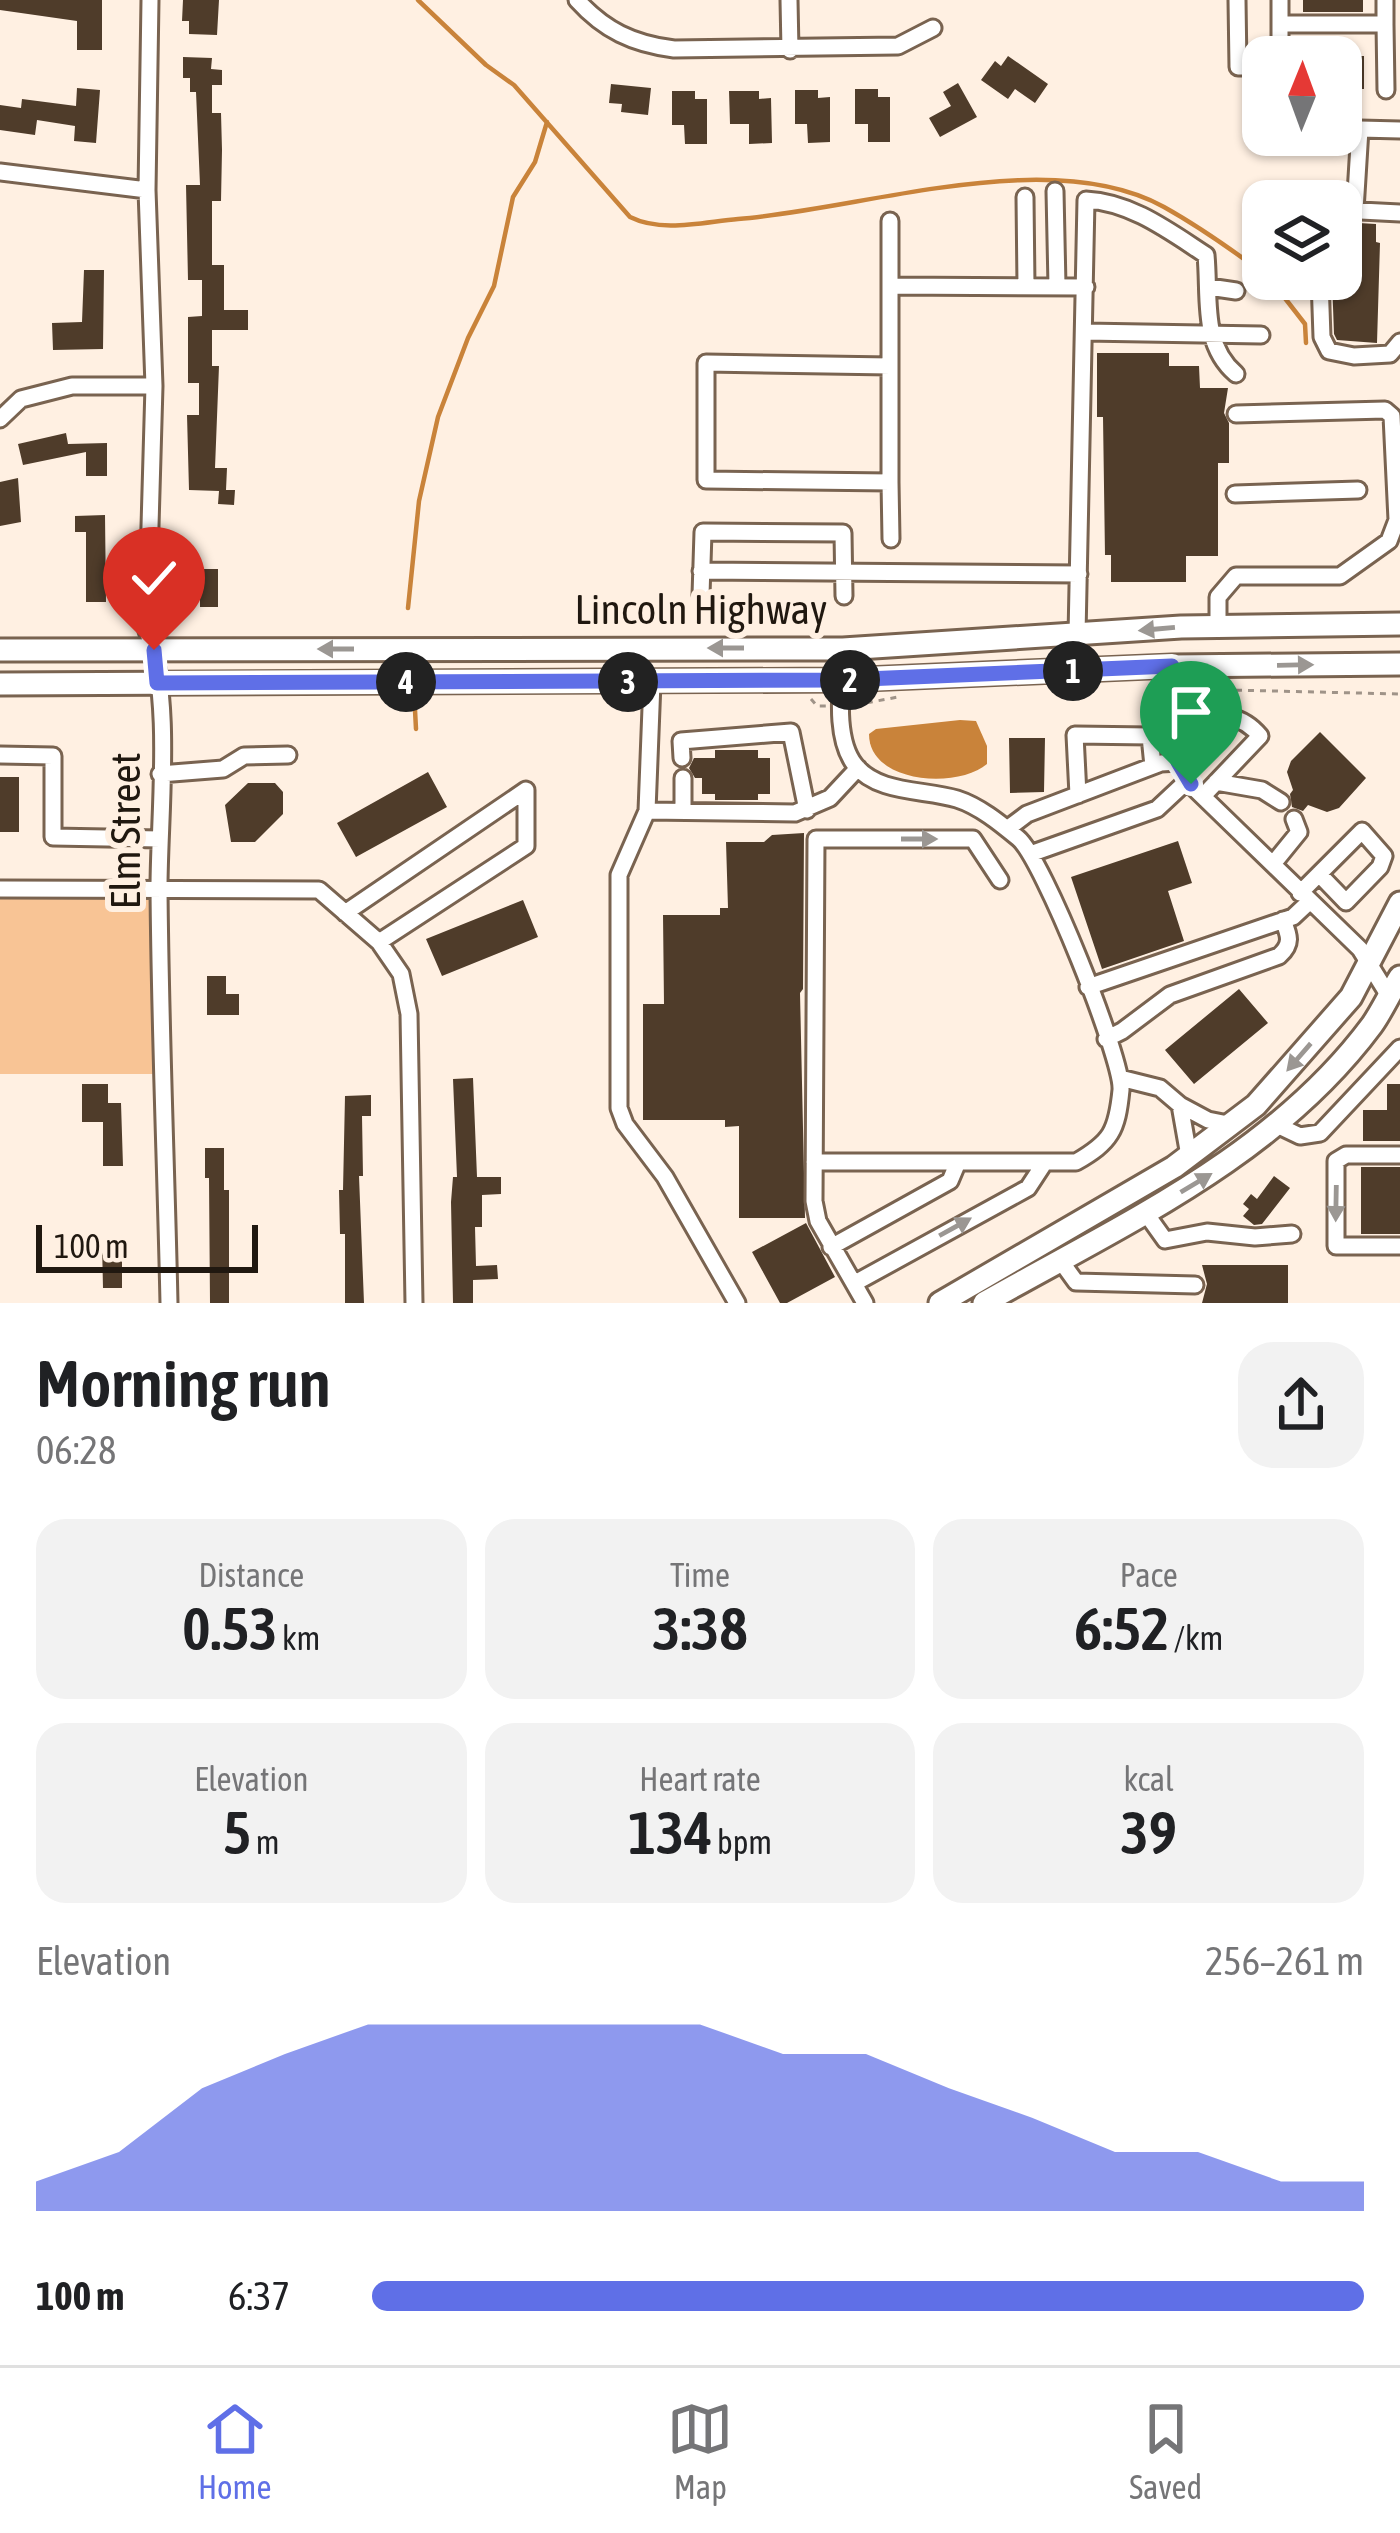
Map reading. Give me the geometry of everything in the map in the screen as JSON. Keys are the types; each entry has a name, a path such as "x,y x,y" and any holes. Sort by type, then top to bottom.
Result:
{"main road":[{"name":"Lincoln Highway","path":"0,650 843,649 1218,628 1400,624"},
{"name":"Lincoln Highway","path":"0,684 842,680 1172,666 1400,664"},
{"path":"940,1303 1050,1241 1233,1125 1351,997 1400,902"},
{"path":"984,1303 1220,1169 1277,1125 1373,1024 1394,987"}],"street":[{"name":"Elm Street","path":"150,0 146,190 154,386 147,631 154,650 160,774 169,1303"},
{"path":"577,0 601,27 644,44 674,49 898,46 933,28"},
{"path":"789,0 790,50"},
{"path":"1237,0 1238,67 1242,67"},
{"path":"1280,0 1280,36"},
{"path":"1385,0 1386,90"},
{"path":"1280,24 1385,25"},
{"path":"1352,180 1360,129 1400,130"},
{"path":"0,172 146,190"},
{"path":"1055,191 1057,286"},
{"path":"1025,197 1026,286"},
{"path":"1077,635 1086,200 1108,201 1154,221 1205,255 1210,334 1218,359 1236,374"},
{"path":"1362,211 1400,213"},
{"path":"890,221 890,539"},
{"path":"890,286 1086,287"},
{"path":"1208,287 1236,291"},
{"path":"1321,300 1322,337 1329,351 1390,354 1400,343"},
{"path":"1084,332 1261,335"},
{"path":"890,366 706,363 706,480 890,482"},
{"path":"0,419 21,399 72,386 154,386"},
{"path":"1218,628 1218,597 1236,576 1340,576 1389,541 1397,520 1391,416 1385,410 1236,414"},
{"path":"1235,494 1358,490"},
{"path":"701,595 703,532 843,533 844,596"},
{"path":"701,571 1079,574"},
{"path":"814,1162 1076,1162 1106,1145 1114,1128 1120,1078 1055,896 1034,853 1007,829 959,800 880,784 845,751 843,649"},
{"path":"1172,666 1178,762 1188,780 1394,987"},
{"path":"652,682 647,811 619,875 619,1108 737,1303"},
{"path":"1177,715 1243,718 1260,736 1203,796"},
{"path":"682,758 680,741 791,732 807,810"},
{"path":"1078,795 1076,735 1150,736 1153,766"},
{"path":"0,755 53,756 52,837 160,839"},
{"path":"160,774 223,769 244,756 288,755"},
{"path":"1007,829 1027,814 1153,766 1178,762"},
{"path":"647,811 774,815 807,810 830,798 858,768"},
{"path":"682,778 683,811"},
{"path":"1034,853 1156,809 1188,780"},
{"path":"1216,782 1262,790 1281,802"},
{"path":"345,913 526,790 526,846 379,942"},
{"path":"1273,864 1299,832 1294,819"},
{"path":"1088,987 1283,920 1319,874 1362,832 1384,856 1380,867 1346,902 1319,874"},
{"path":"866,1303 818,1221 814,1162 816,839 973,838 1000,880"},
{"path":"0,889 319,890 379,942 401,974 410,1014 414,1303"},
{"path":"1106,1039 1170,994 1279,956 1290,937 1283,920"},
{"path":"1277,1125 1300,1136 1320,1133 1400,1048"},
{"path":"1120,1078 1160,1088 1180,1106 1208,1120 1233,1125"},
{"path":"1180,1106 1189,1156"},
{"path":"1400,1155 1346,1155 1336,1161 1336,1246 1400,1246"},
{"path":"831,1247 950,1181 958,1162"},
{"path":"854,1283 1028,1188 1046,1162"},
{"path":"1145,1212 1165,1240 1207,1232 1255,1238 1292,1234"},
{"path":"1060,1260 1076,1282 1195,1285"}],"shaded area":[{"path":"976,721 987,746 987,764 974,772 937,779 917,777 883,763 873,751 869,734 876,729"},
{"path":"0,894 156,894 156,1074 0,1074"}],"building":[{"path":"0,0 102,0 102,50 77,50 77,21 0,10"},
{"path":"183,0 219,0 217,35 189,34 189,21 182,21"},
{"path":"1303,0 1363,0 1363,12 1303,12"},
{"path":"1008,56 1048,84 1035,103 1015,89 1008,99 981,80 995,61 1001,66"},
{"path":"183,57 212,58 211,69 222,70 222,85 212,85 212,113 221,113 222,150 221,201 212,201 212,265 224,265 224,310 248,310 248,330 212,330 212,366 219,366 215,468 227,468 226,490 235,490 234,505 218,504 219,491 189,490 187,415 199,415 199,383 188,383 188,317 202,316 202,280 188,280 186,185 200,185 196,92 190,92 190,78 183,78"},
{"path":"958,83 977,117 940,137 929,118 951,106 943,92"},
{"path":"611,84 651,88 648,115 621,112 622,104 609,103"},
{"path":"77,88 100,90 96,143 74,141 75,126 37,120 35,135 0,130 0,105 21,108 22,99 76,106"},
{"path":"855,89 878,89 878,97 890,97 890,142 868,142 868,124 855,124"},
{"path":"795,90 818,90 818,98 830,97 830,142 808,143 807,124 795,124"},
{"path":"672,91 695,91 695,99 707,99 707,144 685,144 684,125 672,125"},
{"path":"729,91 759,91 759,99 771,98 772,143 749,144 749,124 730,124"},
{"path":"1362,223 1376,224 1376,242 1380,243 1377,343 1337,340 1333,300 1362,300"},
{"path":"84,270 104,270 103,349 53,350 52,323 82,322"},
{"path":"1097,353 1169,353 1169,366 1199,366 1200,388 1228,388 1224,413 1229,423 1229,463 1218,463 1218,556 1186,556 1186,582 1111,582 1111,555 1105,555"},
{"path":"66,433 68,444 107,443 107,476 86,476 86,452 23,465 18,444"},
{"path":"18,478 21,522 0,526 0,482"},
{"path":"105,515 106,602 86,602 86,532 75,532 75,516"},
{"path":"190,569 218,569 218,607 200,607 200,592 189,592"},
{"path":"1320,732 1366,778 1339,808 1327,812 1308,805 1303,811 1292,807 1287,772 1291,761"},
{"path":"1009,738 1045,738 1044,792 1010,793"},
{"path":"715,750 758,750 758,758 770,758 770,794 758,794 758,800 715,800 715,794 702,794 702,778 695,778 689,768 694,758 715,758"},
{"path":"428,772 447,807 356,857 337,823"},
{"path":"0,777 19,777 19,832 0,832"},
{"path":"248,783 275,783 283,792 283,814 255,842 231,842 225,805"},
{"path":"804,833 800,993 805,1218 739,1218 739,1126 725,1127 725,1120 643,1120 643,1004 664,1004 663,915 720,915 720,908 728,908 726,842 764,842 772,835"},
{"path":"1178,841 1192,883 1168,891 1184,941 1102,969 1071,877"},
{"path":"523,900 538,937 442,976 426,939"},
{"path":"207,976 226,976 226,994 239,994 239,1015 207,1015"},
{"path":"1239,989 1268,1023 1194,1084 1165,1050"},
{"path":"473,1078 477,1177 501,1177 501,1194 482,1195 482,1227 475,1227 476,1266 497,1265 498,1279 473,1280 473,1303 453,1303 451,1202 453,1177 457,1177 453,1079"},
{"path":"82,1084 108,1084 108,1103 121,1103 123,1166 103,1166 103,1122 82,1122"},
{"path":"1387,1084 1400,1084 1400,1141 1363,1141 1363,1110 1387,1110"},
{"path":"371,1095 371,1116 362,1116 363,1176 359,1176 364,1303 345,1303 345,1234 340,1234 339,1190 343,1190 345,1096"},
{"path":"205,1148 224,1148 224,1190 229,1190 229,1303 210,1303"},
{"path":"1361,1167 1400,1167 1400,1234 1361,1234"},
{"path":"1274,1176 1290,1188 1262,1224 1254,1225 1243,1216 1249,1209 1243,1204 1251,1194 1257,1199"},
{"path":"806,1223 835,1277 780,1303 752,1252"},
{"path":"102,1243 122,1243 122,1288 103,1288"},
{"path":"1202,1265 1288,1265 1288,1303 1202,1303 1207,1284"}],"waterway":[{"path":"418,0 514,85 630,217 642,222 697,224 956,186 1067,181 1118,189 1164,207 1242,258"},
{"path":"408,608 419,501 438,417 494,286 513,197 535,162 547,122"},
{"path":"1286,300 1305,324 1306,343"},
{"path":"415,710 416,729"}],"route":[{"path":"154,650 157,683 842,680 1172,666 1178,762 1191,784"}]}
